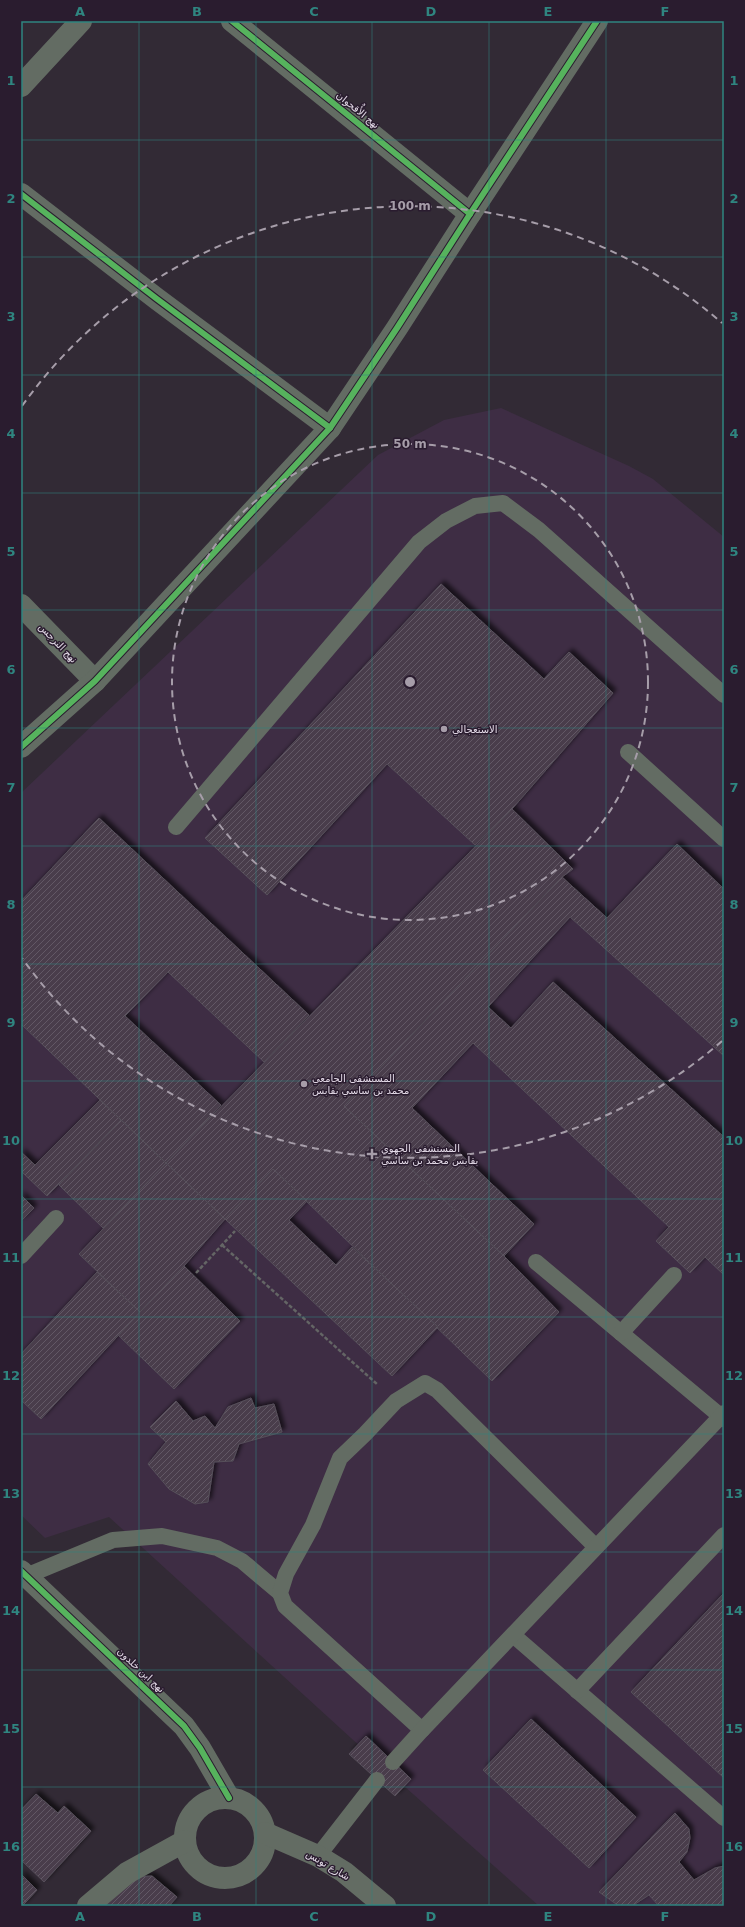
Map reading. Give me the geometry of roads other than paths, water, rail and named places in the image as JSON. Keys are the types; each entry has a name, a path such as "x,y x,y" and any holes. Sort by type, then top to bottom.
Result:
{"street":[{"path":"21,86 81,21"},
{"name":"نهج الأُقحوان","path":"232,21 470,214"},
{"path":"21,747 95,681 330,428 598,21"},
{"path":"21,194 157,299 330,428"},
{"name":"نهج النرجس","path":"21,606 95,681"},
{"name":"نهج ابن خلدون","path":"24,1573 184,1726 200,1748 229,1798"},
{"path":"229,1798 242,1801 254,1809 261,1820 265,1833 264,1849 257,1863 245,1873 230,1878 214,1876 200,1868 190,1856 185,1841 187,1827 193,1815 203,1805 215,1799 229,1798"},
{"name":"شارع تونس","path":"265,1833 318,1856 344,1872 385,1906"},
{"path":"88,1906 127,1873 185,1841"}],"lane":[{"path":"176,827 419,542 446,521 475,506 503,502 539,530 724,695"},
{"path":"628,752 724,839"},
{"path":"21,1256 56,1218"},
{"path":"393,1762 596,1547 723,1416 536,1262"},
{"path":"621,1333 674,1275"},
{"path":"280,1593 286,1574 313,1525 340,1458 396,1401 425,1383 437,1390 596,1547"},
{"path":"577,1691 724,1535"},
{"path":"24,1573 113,1540 162,1536 216,1548 242,1561 280,1593 285,1606 422,1730"},
{"path":"513,1635 724,1818"},
{"path":"318,1856 377,1780"}],"place":[{"name":"الاستعجالي","path":"444,729"},
{"name":"المستشفى الجامعي محمد بن ساسي بقابس","path":"304,1084"},
{"name":"المستشفى الجهوي بقابس محمد بن ساسي","path":"372,1154"}]}
